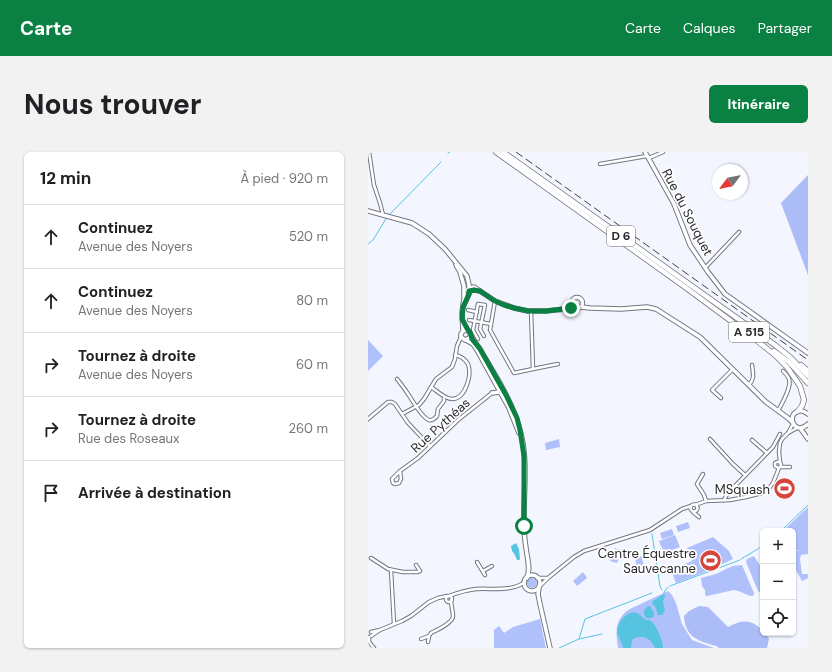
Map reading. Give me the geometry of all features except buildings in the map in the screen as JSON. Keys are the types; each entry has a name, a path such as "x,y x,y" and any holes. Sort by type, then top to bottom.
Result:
{"highway":[{"name":"D 6","path":"496,152 685,287"},
{"name":"D 6","path":"503,152 738,319"},
{"name":"A 515","path":"685,287 789,362 808,383"},
{"path":"685,287 775,355 787,368 800,386 804,400 802,406 796,413"},
{"name":"A 515","path":"738,319 790,357 808,376"},
{"path":"738,319 756,329 774,342 790,354 808,371"}],"street":[{"path":"369,152 374,185 385,215"},
{"path":"600,164 663,152"},
{"name":"Rue du Souquet","path":"647,155 674,204 690,245 725,294 808,353"},
{"path":"368,211 412,223 429,234 445,249 466,276 469,294 463,307"},
{"path":"705,268 739,232"},
{"path":"445,249 460,272 468,289"},
{"path":"463,280 464,292 462,319 465,331"},
{"path":"464,292 474,287 495,301 514,308 531,311 572,307 578,308 582,306 586,308 647,308 656,310 700,337 766,402 799,428 807,437"},
{"path":"572,307 573,299 578,297 582,299 582,306"},
{"path":"495,301 490,330 514,373 558,364"},
{"path":"478,339 473,330 478,304 485,305 480,329 484,336"},
{"path":"468,310 477,312"},
{"path":"531,311 533,369"},
{"path":"469,320 491,324"},
{"path":"465,331 470,332 480,349 504,395 518,431 524,467 524,526 529,565 529,574 525,584 528,590 532,591 540,604"},
{"path":"402,414 421,403 436,379 452,367 461,334 465,331"},
{"path":"457,346 471,336"},
{"path":"461,337 476,347 496,383 497,389 504,395"},
{"path":"431,387 449,399 456,399 466,389 468,364 463,358 455,355"},
{"path":"749,386 754,377 752,365"},
{"path":"721,398 712,390 732,369"},
{"path":"778,411 790,383 783,371"},
{"path":"397,379 416,407 429,420 432,420 437,416 438,409 444,401 444,396"},
{"path":"492,393 497,389"},
{"path":"492,393 499,392 504,395"},
{"name":"Rue Pythéas","path":"400,471 401,479 399,483 395,484 390,480 400,471 418,458 458,420 492,393"},
{"path":"368,420 388,402 392,402 430,446"},
{"path":"782,414 803,411 808,414"},
{"path":"532,591 537,590 548,578 584,551 650,530 682,509 705,502 746,497 762,493 770,487 776,477 780,463 780,442 788,433 793,423 792,419 796,413"},
{"path":"788,433 807,426 807,437"},
{"path":"724,500 745,475 775,444 780,434"},
{"path":"710,439 745,475"},
{"path":"752,440 767,453"},
{"path":"776,462 790,468 779,468 775,465 779,452"},
{"path":"703,474 697,484 704,495 705,502"},
{"path":"692,511 694,512 705,502"},
{"path":"682,509 692,511 700,518 697,514 695,505"},
{"path":"691,506 690,508 692,511"},
{"path":"372,558 385,568 403,572 420,571 416,565"},
{"path":"477,562 485,574"},
{"path":"529,565 532,572 540,581 538,594 550,648"},
{"path":"483,571 492,566"},
{"path":"391,570 394,624"},
{"path":"527,578 533,576 548,578"},
{"path":"369,637 380,630 411,616 429,602 477,589 501,589 525,584"},
{"path":"449,600 456,594"},
{"path":"422,639 429,636 431,633 452,620 453,616 451,605 449,600 446,599 448,596"},
{"path":"441,598 449,600"},
{"path":"374,648 369,642 369,637 372,635 369,632 380,630"},
{"path":"428,642 429,636"}],"shaded area":[{"path":"808,175 808,275 781,203"},
{"path":"368,340 383,356 368,371"},
{"path":"559,439 560,447 546,450 545,443"},
{"path":"808,507 808,554 801,555 800,559 802,574 808,574 808,578 802,581 796,570 796,551 801,550 796,550 796,528 786,528"},
{"path":"688,522 690,528 678,532 676,526"},
{"path":"672,529 674,535 662,539 660,533"},
{"path":"675,535 680,547 664,553 659,541"},
{"name":"Centre Équestre Sauvecanne","path":"713,537 729,551 733,559 710,570 676,583 671,570 692,561 687,548"},
{"path":"516,543 519,549 519,560 517,560 511,546"},
{"path":"615,548 622,550 617,563 610,561"},
{"path":"642,556 644,571 637,571 635,557"},
{"path":"754,556 760,565 760,592 758,591 746,562 747,559"},
{"path":"742,565 754,593 753,596 734,590 707,596 705,595 701,578 716,574 733,566"},
{"path":"583,572 587,578 577,586 573,581"},
{"path":"530,578 534,578 536,579 536,587 530,588 527,585 527,581"},
{"path":"668,591 676,603 682,624 692,640 714,648 618,648 617,627 623,614 628,610"},
{"path":"662,595 665,596 663,602 665,610 662,615 658,615 656,608 652,603"},
{"path":"650,606 654,613 654,616 651,618 646,618 644,615 644,610"},
{"path":"699,606 708,607 728,627 742,622 751,622 760,628 760,636 767,636 769,639 767,648 719,648 702,642 690,634 687,628 684,616 689,611"},
{"path":"634,612 653,623 659,634 663,648 655,648 648,639 639,637 632,640 631,648 623,648 618,637 617,629 624,617"},
{"path":"540,619 546,648 494,648 494,630 499,626 504,633 513,627"}],"waterway":[{"path":"389,215 441,162"},
{"path":"368,244 373,240 387,217"},
{"path":"784,528 808,505"},
{"path":"652,534 660,586 662,590"},
{"path":"741,559 758,549"},
{"path":"670,586 740,560"},
{"path":"664,595 664,592 668,587"},
{"path":"579,639 585,619 652,593"},
{"path":"559,648 579,639 602,634"}],"railway":[{"path":"516,152 808,360"}],"place":[{"name":"MSquash","path":"785,489"},
{"name":"Centre Équestre Sauvecanne","path":"711,560"}],"route":[{"path":"524,526 524,456 517,418 506,395 470,332 465,326 462,319 463,307 469,291 474,290 480,291 486,296 504,305 528,311 546,311 571,308"}]}
